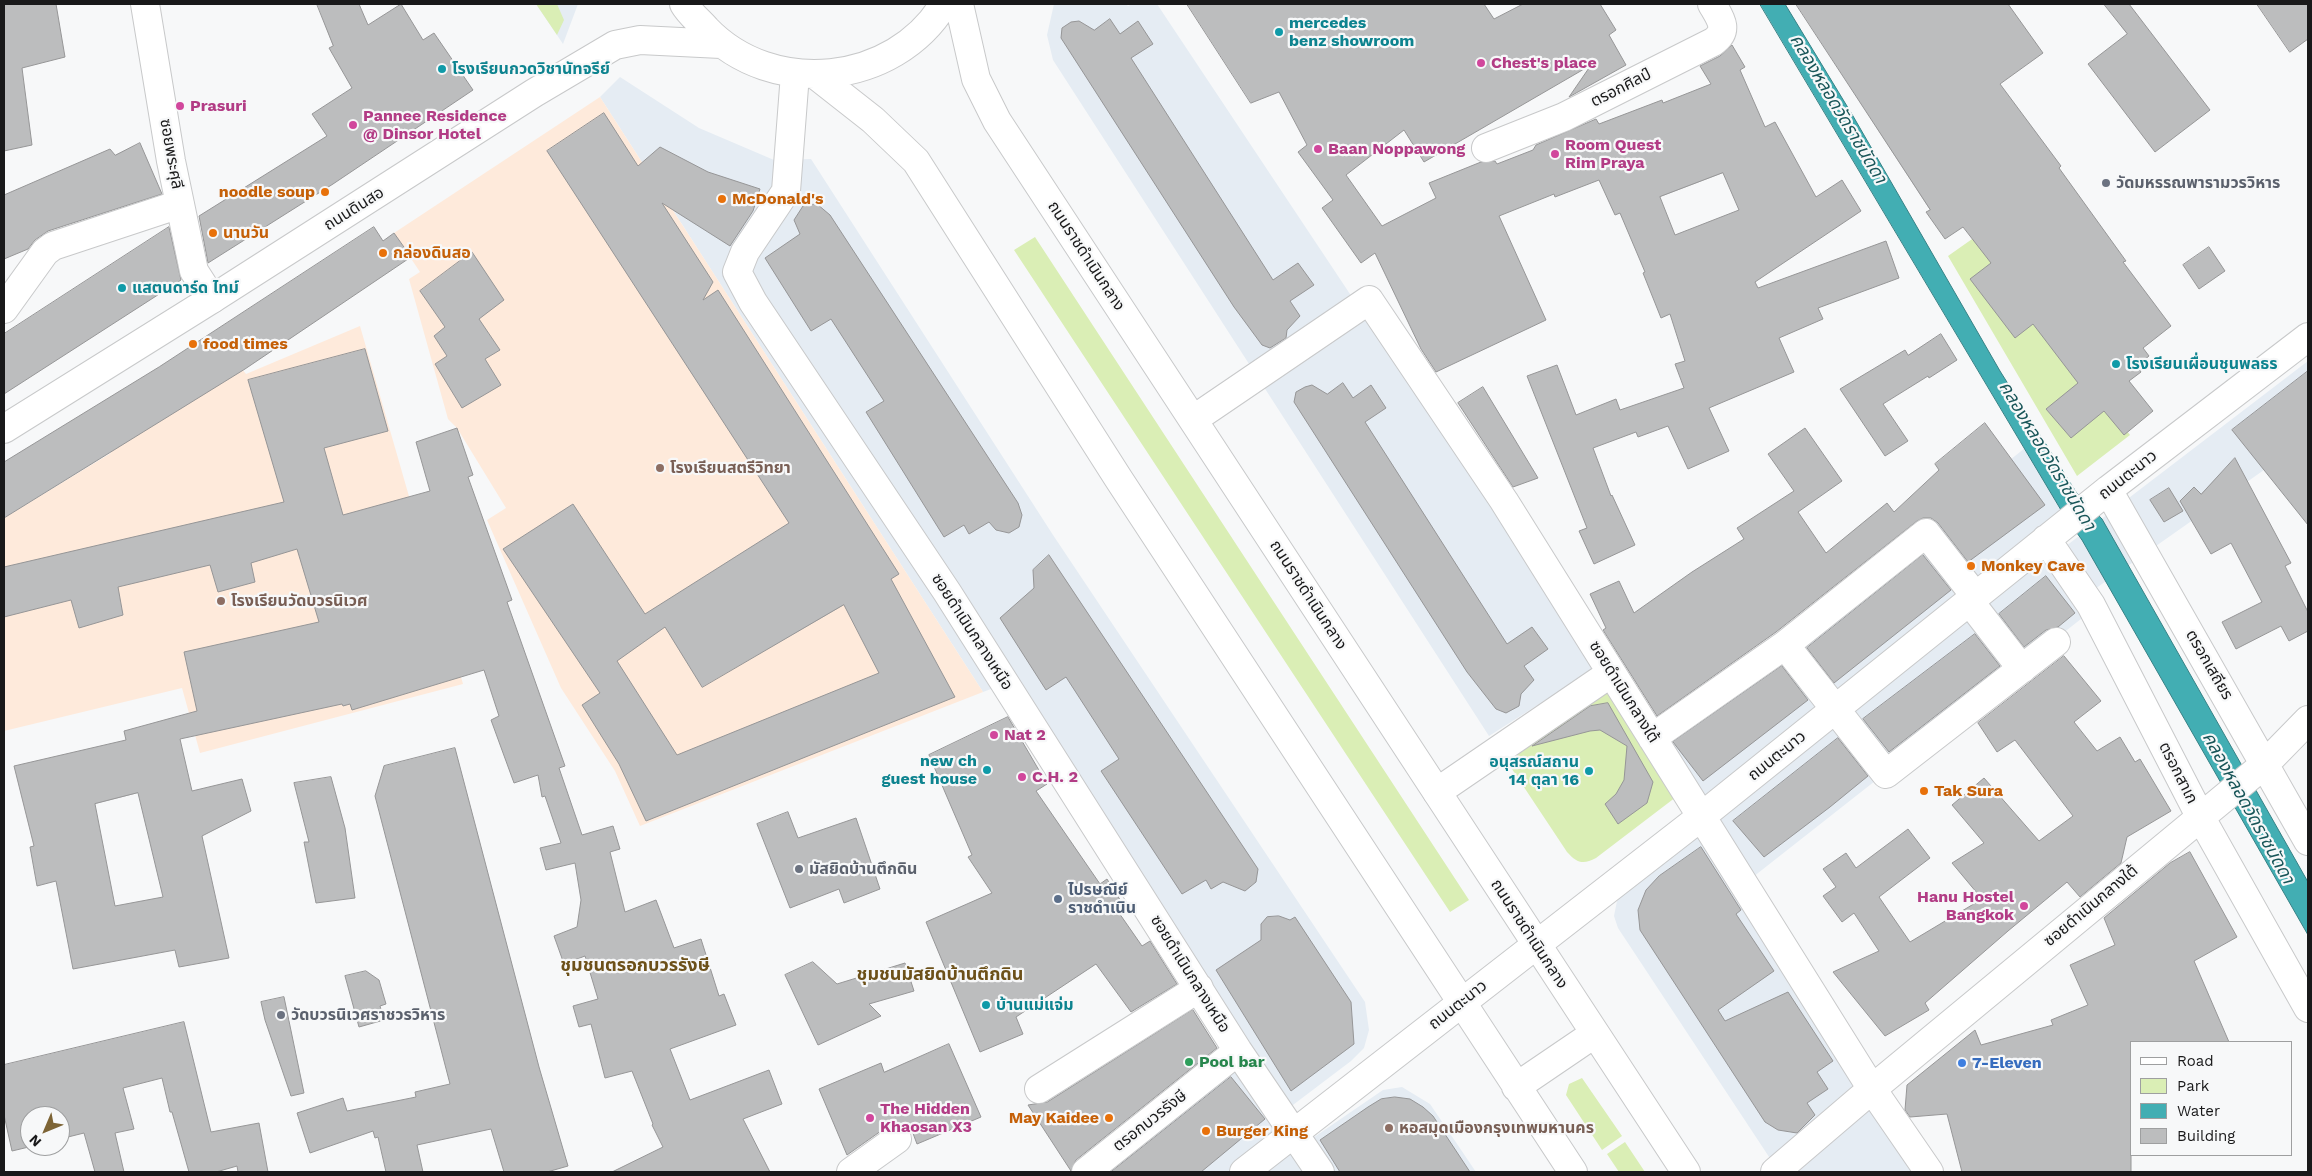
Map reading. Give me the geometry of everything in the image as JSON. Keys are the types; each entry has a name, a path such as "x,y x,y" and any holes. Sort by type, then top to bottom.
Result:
{"street":[{"name":"ซอยพระศุลี","path":"145,4 180,204 194,271 212,299"},
{"path":"684,4 721,44 754,63 806,75 845,72 874,63 913,40 938,14 944,4"},
{"name":"ถนนราชดำเนินกลาง","path":"959,4 976,78 989,108 1686,1172"},
{"name":"ตรอกศิลป์","path":"1486,148 1564,117 1713,42 1720,37 1723,31 1720,19 1712,4"},
{"name":"ถนนดินสอ","path":"4,429 212,299 534,93 615,46 640,40 721,44"},
{"path":"806,75 873,120 916,162 1123,486 1573,1172"},
{"name":"ซอยดำเนินกลางเหนือ","path":"806,75 786,191 745,252 736,272 753,302 947,592 1238,1051 1320,1172"},
{"path":"4,309 45,252 53,246 180,204"},
{"name":"ซอยดำเนินกลางใต้","path":"1194,419 1369,300 1504,501 1872,1088 1929,1172"},
{"name":"ถนนตะนาว","path":"1244,1172 1702,816 2056,531 2308,337"},
{"name":"ตรอกเสถียร","path":"2102,495 2258,769 2308,841"},
{"name":"ตรอกสาเก","path":"2056,531 2091,605 2200,816 2308,1008"},
{"path":"1652,738 1785,645 1926,533 2022,669"},
{"path":"1785,645 1886,774 2056,642"},
{"path":"1436,792 1612,673"},
{"name":"ซอยดำเนินกลางใต้","path":"1775,1172 1872,1088 2258,769 2308,720"},
{"path":"1039,1089 1199,988"},
{"path":"1516,1086 1594,1034"},
{"name":"ตรอกบวรรังษี","path":"1086,1172 1238,1051"},
{"path":"851,1172 897,1139"}],"shaded area":[{"path":"536,4 578,4 563,44 557,35"},
{"path":"1054,4 1126,4 1128,6 1132,4 1157,4 1529,563 1594,669 1489,736 1053,60 1047,35"},
{"path":"620,77 699,128 774,160 811,159 1053,535 1365,1002 1369,1030 1364,1048 1351,1061 1285,1111 1307,1142 1383,1090 1402,1087 1430,1104 1476,1172 1076,1172 1229,1054 999,686 983,692 600,97"},
{"name":"โรงเรียนสตรีวิทยา","path":"600,97 983,692 640,826 615,771 561,688 487,520 506,508 457,428 448,419 409,279 420,272 394,233"},
{"name":"โรงเรียนวัดบวรนิเวศ","path":"360,326 463,684 200,753 182,688 4,731 4,518 111,453 95,426 242,369 246,374"},
{"path":"2308,361 2308,439 2092,591 2100,604 1753,877 1660,739 2025,448 2064,515 2066,546"},
{"path":"1703,830 1923,1172 1779,1172 1618,928 1614,916 1617,901 1627,889"}],"green space":[{"path":"536,4 557,4 564,20 557,35"},
{"path":"2019,206 2055,339 2130,435 2077,476 1948,256"},
{"path":"1035,237 1469,900 1450,912 1014,250"},
{"path":"1603,687 1676,797 1596,858 1587,862 1580,862 1567,852 1502,754"},
{"path":"1582,1078 1622,1136 1602,1150 1566,1095 1569,1084"},
{"path":"1625,1142 1645,1172 1619,1172 1607,1154"}],"water":[{"name":"คลองหลอดวัดราชนัดดา","path":"1760,4 1785,4 1853,116 2000,371 2076,492 2102,519 2308,882 2308,935 2082,540 2064,515"}],"building":[{"path":"4,4 56,4 65,57 22,68 32,145 4,151"},
{"path":"317,4 359,4 368,25 401,4 423,40 434,33 473,90 333,184 208,263 199,216 327,136 312,114 352,88 329,48 333,46"},
{"path":"1187,4 1484,4 1494,19 1523,4 1600,4 1616,30 1609,35 1626,65 1569,97 1591,65 1424,162 1404,130 1346,175 1382,226 1436,198 1429,183 1481,162 1495,161 1497,164 1533,150 1536,145 1596,119 1599,124 1662,100 1663,103 1711,84 1700,66 1720,56 1732,45 1745,67 1740,70 1765,127 1775,122 1816,197 1842,180 1861,211 1755,282 1758,288 1886,241 1899,278 1818,308 1823,319 1779,338 1794,372 1709,408 1729,451 1688,469 1668,426 1638,437 1636,432 1593,448 1611,496 1635,545 1594,564 1579,531 1587,528 1527,376 1557,365 1576,415 1616,399 1620,410 1684,388 1675,364 1685,361 1670,314 1661,318 1643,273 1645,272 1620,213 1615,215 1599,180 1555,197 1554,194 1499,216 1546,320 1436,372 1421,349 1375,253 1361,263 1322,208 1333,200 1298,152 1307,145 1279,92 1251,103","holes":["1723,173 1739,210 1675,235 1660,197"]},
{"path":"1796,4 2008,4 2043,53 2000,84 2061,166 2059,168 2126,261 2123,262 2171,326 2143,348 2149,356 2137,366 2141,372 2129,381 2153,411 2124,435 2104,411 2071,438 2046,409 2078,383 2033,324 2015,338 1970,279 1991,263 1963,227 1945,239 1926,212 1930,210"},
{"path":"2104,4 2129,4 2210,110 2155,152 2088,64 2127,34"},
{"path":"2257,4 2308,4 2308,39 2290,52"},
{"path":"1110,19 1120,34 1138,21 1153,44 1131,58 1273,280 1298,263 1314,285 1290,301 1300,316 1287,330 1286,338 1270,348 1262,345 1234,307 1061,38 1062,28 1071,22 1079,21 1094,30"},
{"path":"604,113 638,166 660,147 708,172 760,189 753,211 730,246 662,203 713,282 703,300 718,290 899,574 891,579 955,697 646,821 619,764 582,705 600,693 503,549 573,504 645,614 789,523 547,151","holes":["844,605 879,673 677,755 617,661 665,627 702,687"]},
{"path":"140,143 162,194 48,231 35,240 28,249 4,259 4,195 110,149 115,155"},
{"path":"817,204 830,215 1018,503 1022,515 1019,527 1009,533 996,530 989,522 969,534 964,525 944,537 866,412 884,401 831,319 811,331 765,258 800,234 794,220 803,206"},
{"path":"169,227 181,280 4,394 4,334"},
{"path":"374,227 383,241 394,233 411,257 245,369 4,518 4,462 159,367"},
{"path":"2209,247 2225,271 2199,289 2183,265"},
{"path":"472,252 504,300 479,319 500,350 485,359 501,385 462,408 435,364 447,356 434,336 445,327 420,291"},
{"path":"1941,334 1957,360 1883,404 1908,441 1885,456 1840,389 1905,350 1908,355"},
{"path":"365,349 388,431 324,448 343,515 430,491 416,442 457,428 473,475 468,477 512,600 507,602 565,766 559,768 582,835 613,826 620,849 610,852 625,912 656,900 674,948 701,939 719,996 724,994 736,1025 670,1049 690,1100 769,1070 782,1104 743,1119 770,1172 612,1172 663,1147 652,1125 632,1071 605,1078 591,1024 579,1027 573,1006 598,999 585,956 564,964 554,936 577,927 581,900 575,863 546,870 540,848 561,843 545,796 542,797 538,775 514,783 491,720 499,716 484,670 352,710 350,704 343,706 342,704 180,739 192,791 242,779 251,811 202,836 229,958 179,967 175,950 73,969 56,881 37,886 30,847 34,846 14,766 126,740 124,731 197,711 184,652 319,622 297,549 251,563 255,582 218,592 210,565 118,587 123,615 79,628 71,600 4,617 4,567 284,502 248,380","holes":["138,793 163,897 115,906 95,804"]},
{"path":"2308,371 2308,525 2232,430"},
{"path":"1343,383 1353,398 1371,385 1386,408 1365,422 1507,644 1532,627 1548,649 1524,666 1534,680 1521,694 1519,706 1506,713 1496,709 1467,672 1294,402 1296,392 1305,387 1312,385 1327,394"},
{"path":"1483,387 1538,478 1513,487 1458,403"},
{"path":"1985,423 2045,505 1968,562 1938,523 1931,518 1923,518 1917,521 1776,632 1657,716 1603,630 1606,628 1590,594 1619,581 1634,613 1692,572 1744,539 1737,528 1794,491 1768,454 1805,428 1842,481 1798,512 1826,553 1887,503 1894,512 1939,470 1935,464"},
{"path":"2235,458 2291,563 2285,566 2308,612 2308,631 2289,641 2281,626 2236,649 2222,622 2262,602 2231,543 2211,554 2180,501 2194,487 2201,494"},
{"path":"2169,488 2183,511 2164,522 2150,500"},
{"path":"1049,555 1258,869 1256,882 1245,891 1223,882 1211,889 1206,880 1182,894 1101,771 1119,759 1066,677 1046,690 1000,618 1034,588 1033,570"},
{"path":"1923,555 1951,590 1834,683 1807,648"},
{"path":"2046,576 2075,613 2058,627 2046,630 2024,647 1999,614"},
{"path":"1975,634 2000,666 1889,752 1863,719"},
{"path":"2064,656 2101,701 2074,722 2097,751 2120,737 2135,762 2140,759 2171,811 2127,837 2121,863 2080,897 2067,882 1925,1003 1929,1010 1885,1036 1833,972 1879,951 1854,913 1842,922 1823,896 1836,887 1823,869 1846,853 1856,868 1908,829 1930,858 1879,897 1910,942 1982,899 1952,863 1984,843 1952,805 1984,778 2039,841 2073,816 2015,740 1997,752 1978,723"},
{"path":"1782,666 1808,700 1703,781 1673,742"},
{"path":"1608,703 1653,782 1647,803 1618,824 1605,804 1616,794 1624,780 1627,746 1600,730 1532,746 1590,706"},
{"path":"1008,717 1047,784 1036,791 1100,884 1107,879 1124,906 1117,910 1142,946 1150,941 1177,984 1131,1012 1096,964 1016,1017 1023,1034 980,1052 926,922 992,893 968,857 972,855 929,755"},
{"path":"1838,738 1868,776 1764,857 1733,821"},
{"path":"455,748 539,1067 568,1166 547,1172 504,1172 491,1129 417,1145 423,1172 386,1172 378,1137 375,1138 373,1131 310,1153 297,1113 343,1098 347,1111 416,1097 415,1092 450,1084 375,796 384,766"},
{"path":"331,777 345,828 355,898 316,903 304,842 309,842 294,783"},
{"path":"788,812 798,838 856,818 880,889 844,903 839,889 790,908 757,824"},
{"path":"1701,847 1741,910 1736,914 1774,971 1718,1010 1725,1021 1788,992 1833,1061 1817,1072 1828,1089 1807,1103 1815,1115 1797,1133 1778,1130 1765,1122 1640,930 1638,910 1646,890 1659,876"},
{"path":"2190,852 2237,937 2194,961 2229,1041 2130,1041 2131,1172 1962,1172 1947,1114 1910,1117 1905,1110 1907,1085 1975,1030 1981,1045 2053,1025 2051,1020 2088,1005 2070,965 2115,945 2104,918 2170,863"},
{"path":"1279,916 1290,920 1295,917 1351,1002 1354,1044 1291,1091 1216,970 1261,940 1261,924 1267,917"},
{"path":"813,962 837,984 905,963 914,991 869,1004 881,1016 818,1045 785,975"},
{"path":"366,971 379,980 386,1004 380,1006 384,1020 359,1027 345,976"},
{"path":"284,997 304,1093 291,1096 265,1020 261,1002"},
{"path":"1193,1010 1217,1048 1076,1160 1071,1171 1028,1105 1047,1102"},
{"path":"184,1022 211,1132 259,1123 268,1172 238,1172 237,1166 216,1172 189,1172 172,1112 170,1112 162,1078 123,1088 134,1129 115,1133 124,1172 95,1172 84,1133 70,1136 70,1106 20,1106 20,1149 12,1151 4,1115 4,1065"},
{"path":"949,1044 981,1117 917,1144 911,1128 895,1124 888,1126 847,1155 819,1089 881,1063 884,1072"},
{"path":"1231,1077 1265,1119 1201,1172 1111,1172"},
{"name":"หอสมุดเมืองกรุงเทพมหานคร","path":"1395,1097 1410,1099 1433,1116 1470,1172 1340,1172 1320,1140 1381,1099"}],"place":[{"name":"mercedes benz showroom","path":"1279,32"},
{"name":"Chest's place","path":"1481,63"},
{"name":"โรงเรียนกวดวิชานัทจรีย์","path":"442,69"},
{"name":"Prasuri","path":"180,106"},
{"name":"Pannee Residence @ Dinsor Hotel","path":"353,125"},
{"name":"Baan Noppawong","path":"1318,149"},
{"name":"Room Quest Rim Praya","path":"1555,154"},
{"name":"วัดมหรรณพารามวรวิหาร","path":"2106,183"},
{"name":"noodle soup","path":"325,192"},
{"name":"McDonald's","path":"722,199"},
{"name":"นานวัน","path":"213,233"},
{"name":"กล่องดินสอ","path":"383,253"},
{"name":"แสตนดาร์ด ไทม์","path":"122,288"},
{"name":"food times","path":"193,344"},
{"name":"โรงเรียนเผื่อนชุนพลธร","path":"2116,364"},
{"name":"โรงเรียนสตรีวิทยา","path":"660,468"},
{"name":"Monkey Cave","path":"1971,566"},
{"name":"โรงเรียนวัดบวรนิเวศ","path":"221,601"},
{"name":"Nat 2","path":"994,735"},
{"name":"new ch guest house","path":"987,770"},
{"name":"อนุสรณ์สถาน 14 ตุลา 16","path":"1589,771"},
{"name":"C.H. 2","path":"1022,777"},
{"name":"Tak Sura","path":"1924,791"},
{"name":"มัสยิดบ้านตึกดิน","path":"799,869"},
{"name":"ไปรษณีย์ ราชดำเนิน","path":"1058,899"},
{"name":"Hanu Hostel Bangkok","path":"2024,906"},
{"name":"บ้านแม่แจ่ม","path":"986,1005"},
{"name":"วัดบวรนิเวศราชวรวิหาร","path":"281,1015"},
{"name":"Pool bar","path":"1189,1062"},
{"name":"7-Eleven","path":"1962,1063"},
{"name":"The Hidden Khaosan X3","path":"870,1118"},
{"name":"May Kaidee","path":"1109,1118"},
{"name":"หอสมุดเมืองกรุงเทพมหานคร","path":"1389,1128"},
{"name":"Burger King","path":"1206,1131"}],"district":[{"name":"ชุมชนตรอกบวรรังษี","path":"635,966"},
{"name":"ชุมชนมัสยิดบ้านตึกดิน","path":"940,975"}]}
